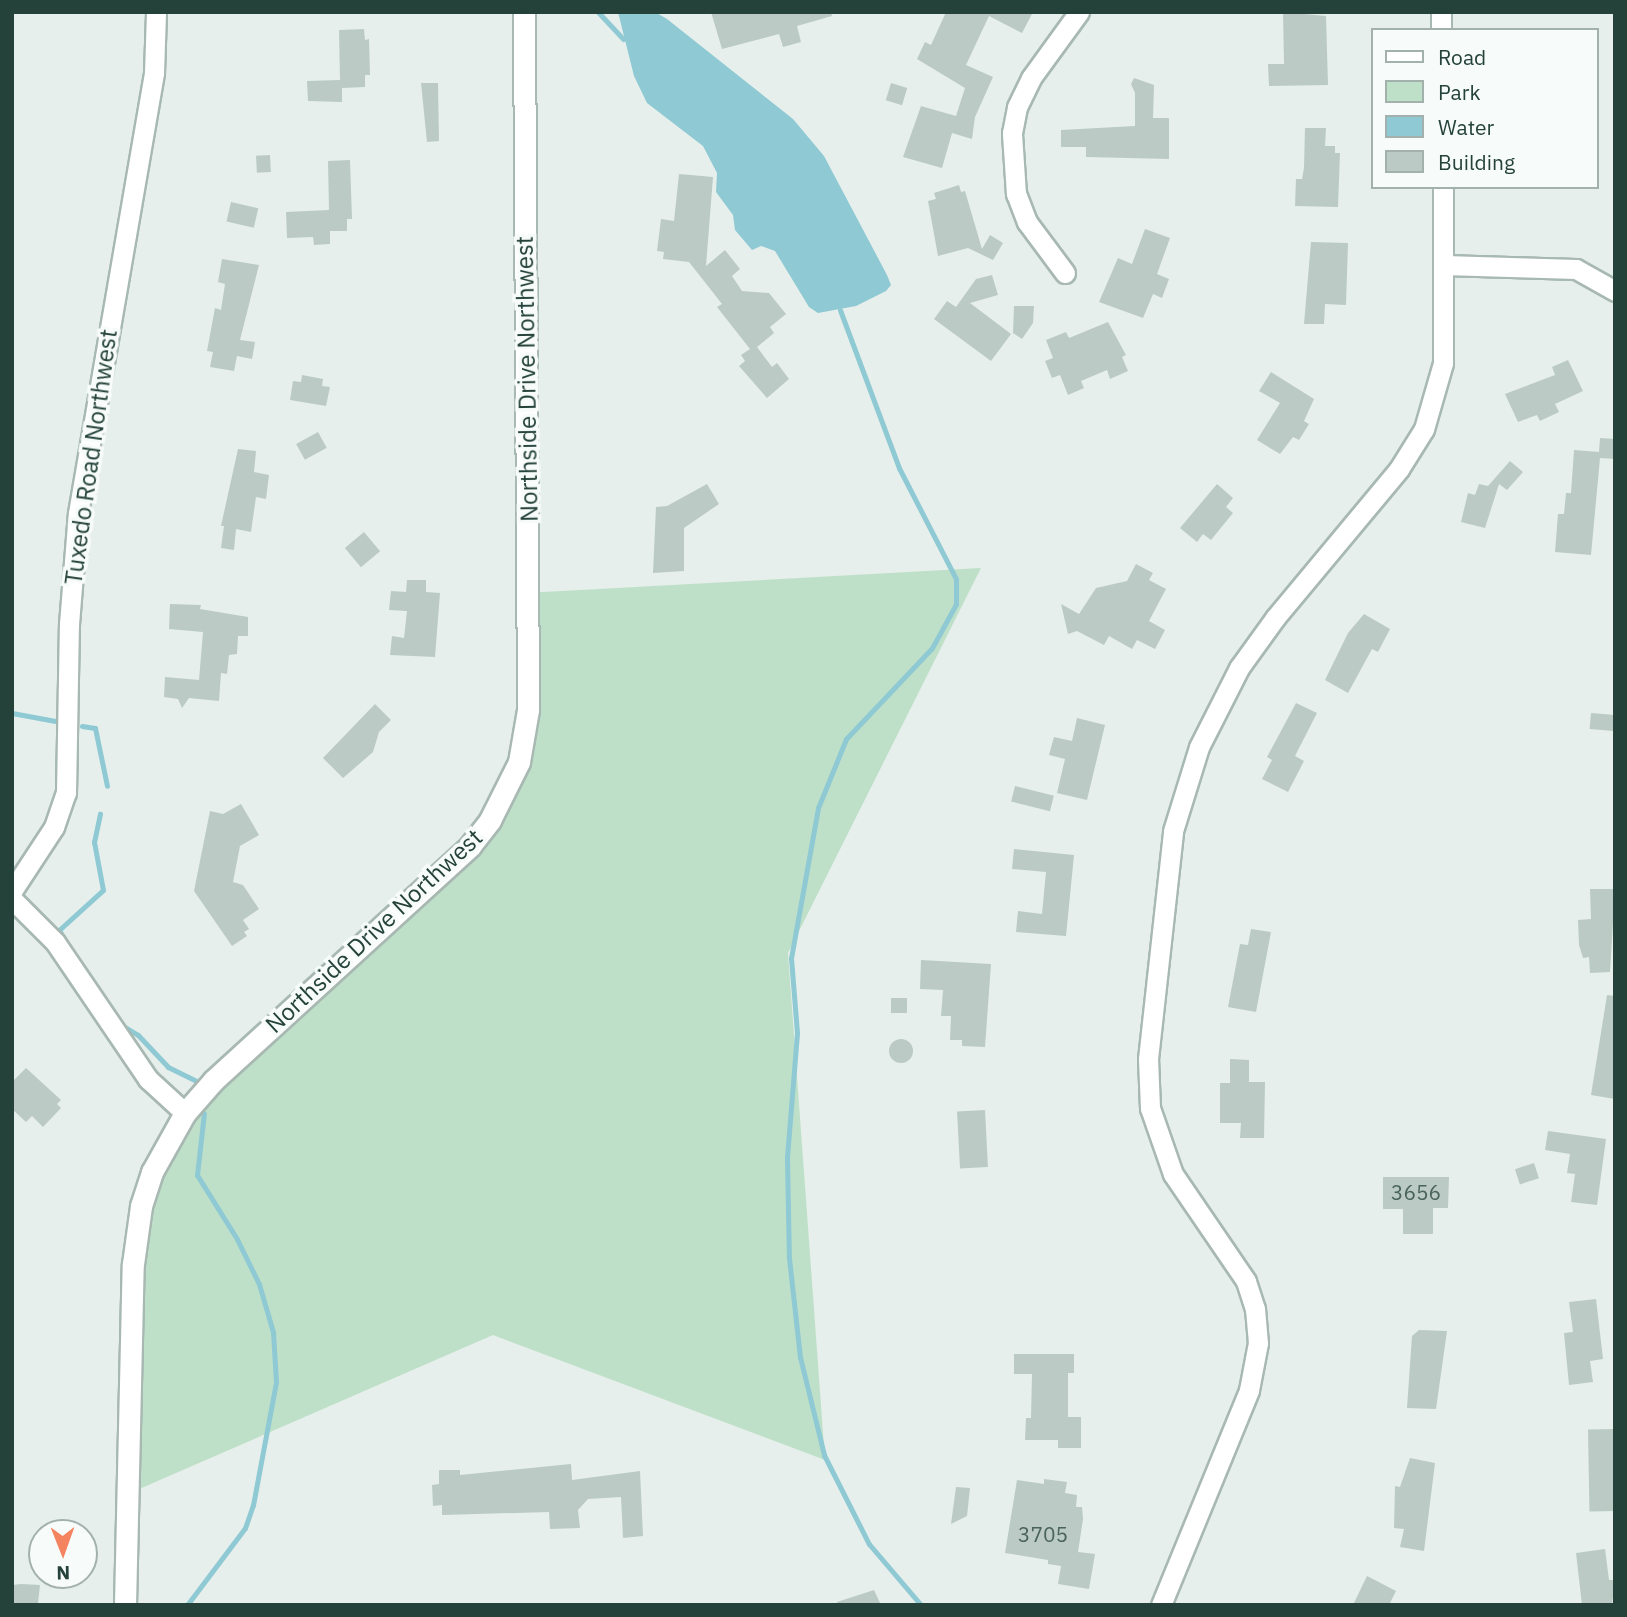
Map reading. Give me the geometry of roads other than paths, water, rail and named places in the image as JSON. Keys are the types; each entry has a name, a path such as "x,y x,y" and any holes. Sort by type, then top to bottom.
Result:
{"street":[{"name":"Tuxedo Road Northwest","path":"12,891 54,827 66,793 69,624 78,513 154,73 156,12"},
{"name":"Northside Drive Northwest","path":"125,1605 135,1237 152,1172 185,1113 214,1080 470,846 490,820 519,762 528,710 524,12"},
{"path":"1065,273 1027,222 1016,194 1012,134 1017,107 1031,78 1079,12"},
{"path":"1161,1605 1249,1390 1258,1343 1255,1309 1246,1281 1173,1174 1150,1108 1148,1059 1173,831 1199,747 1239,668 1399,469 1424,429 1443,363 1443,189"},
{"path":"1444,265 1576,269 1615,291"},
{"path":"12,899 55,942 148,1079 185,1113"}],"water":[{"path":"618,12 655,12 667,19 793,119 824,156 887,275 891,285 886,291 856,306 818,313 809,307 775,251 761,246 752,250 735,230 733,215 716,192 717,173 703,146 647,103 634,76"}],"waterway":[{"path":"598,12 623,39"},
{"path":"840,310 899,468 956,579 956,604 932,648 846,739 818,808 791,958 797,1033 787,1158 789,1258 800,1357 824,1455 869,1544 921,1605"},
{"path":"12,713 55,721"},
{"path":"82,726 95,728 107,786"},
{"path":"66,942 59,930 103,890 94,842 100,814"},
{"path":"118,1023 138,1035 168,1067 195,1080"},
{"path":"187,1605 245,1528 253,1505 276,1382 273,1332 259,1284 237,1239 197,1175 204,1113"}]}
